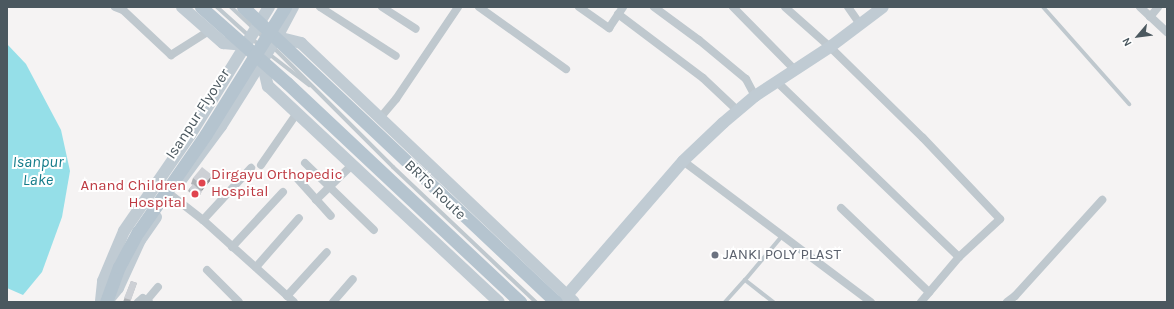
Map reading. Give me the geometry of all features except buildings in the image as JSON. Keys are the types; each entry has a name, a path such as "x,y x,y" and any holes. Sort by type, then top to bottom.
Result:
{"main road":[{"path":"201,7 252,33 487,271 520,302"},
{"path":"243,7 252,33 269,49 564,300"},
{"name":"Isanpur Flyover","path":"104,302 116,262 133,229 202,131 270,7"},
{"name":"Isanpur Flyover","path":"109,287 138,232 206,134 285,7"}],"street":[{"path":"115,7 123,10 171,55 209,31"},
{"path":"182,7 223,43 237,58 498,302"},
{"path":"104,302 103,281 124,231 190,135 252,33 270,7 301,43 380,118 564,300 683,161 737,110 776,81 830,47 883,7"},
{"path":"104,302 118,288 140,240 221,126 285,23 293,7"},
{"path":"320,7 396,56"},
{"path":"382,7 416,29"},
{"path":"380,118 396,99 458,7"},
{"path":"479,7 566,69"},
{"path":"579,7 609,28 623,7"},
{"path":"654,7 699,40 746,79 755,96"},
{"path":"733,7 794,69"},
{"path":"786,7 830,47 922,138 1000,219 959,257 921,302"},
{"path":"848,7 860,24"},
{"path":"1140,7 1167,32"},
{"path":"1150,17 1158,7"},
{"path":"618,14 703,78 737,110"},
{"path":"223,43 252,33"},
{"path":"269,49 301,43"},
{"path":"268,86 269,49"},
{"path":"776,81 959,257"},
{"path":"261,166 297,113"},
{"path":"683,161 871,302"},
{"path":"305,163 374,230"},
{"path":"316,200 352,165"},
{"path":"203,220 251,168"},
{"path":"296,178 331,216"},
{"path":"232,247 283,192"},
{"path":"171,195 203,220 294,302"},
{"path":"1007,302 1015,296 1102,200"},
{"path":"841,208 929,292"},
{"path":"256,267 299,218"},
{"path":"287,296 327,252"},
{"path":"207,270 239,302"},
{"path":"478,283 487,271"},
{"path":"333,302 353,279"},
{"path":"138,302 143,298 148,301 158,287"}],"lane":[{"path":"217,7 252,33"},
{"path":"230,7 252,33"},
{"path":"1043,7 1129,104"},
{"name":"BRTS Route","path":"269,49 318,93"},
{"name":"BRTS Route","path":"269,49 318,93 392,166 536,302"},
{"path":"724,302 745,280 782,236"},
{"path":"745,280 773,302"}],"water":[{"name":"Isanpur Lake","path":"7,44 26,64 61,130 70,171 62,217 42,272 23,295 7,288"}],"place":[{"name":"Dirgayu Orthopedic Hospital","path":"202,183"},
{"name":"Anand Children Hospital","path":"195,194"},
{"name":"JANKI POLY PLAST","path":"715,255"}]}
